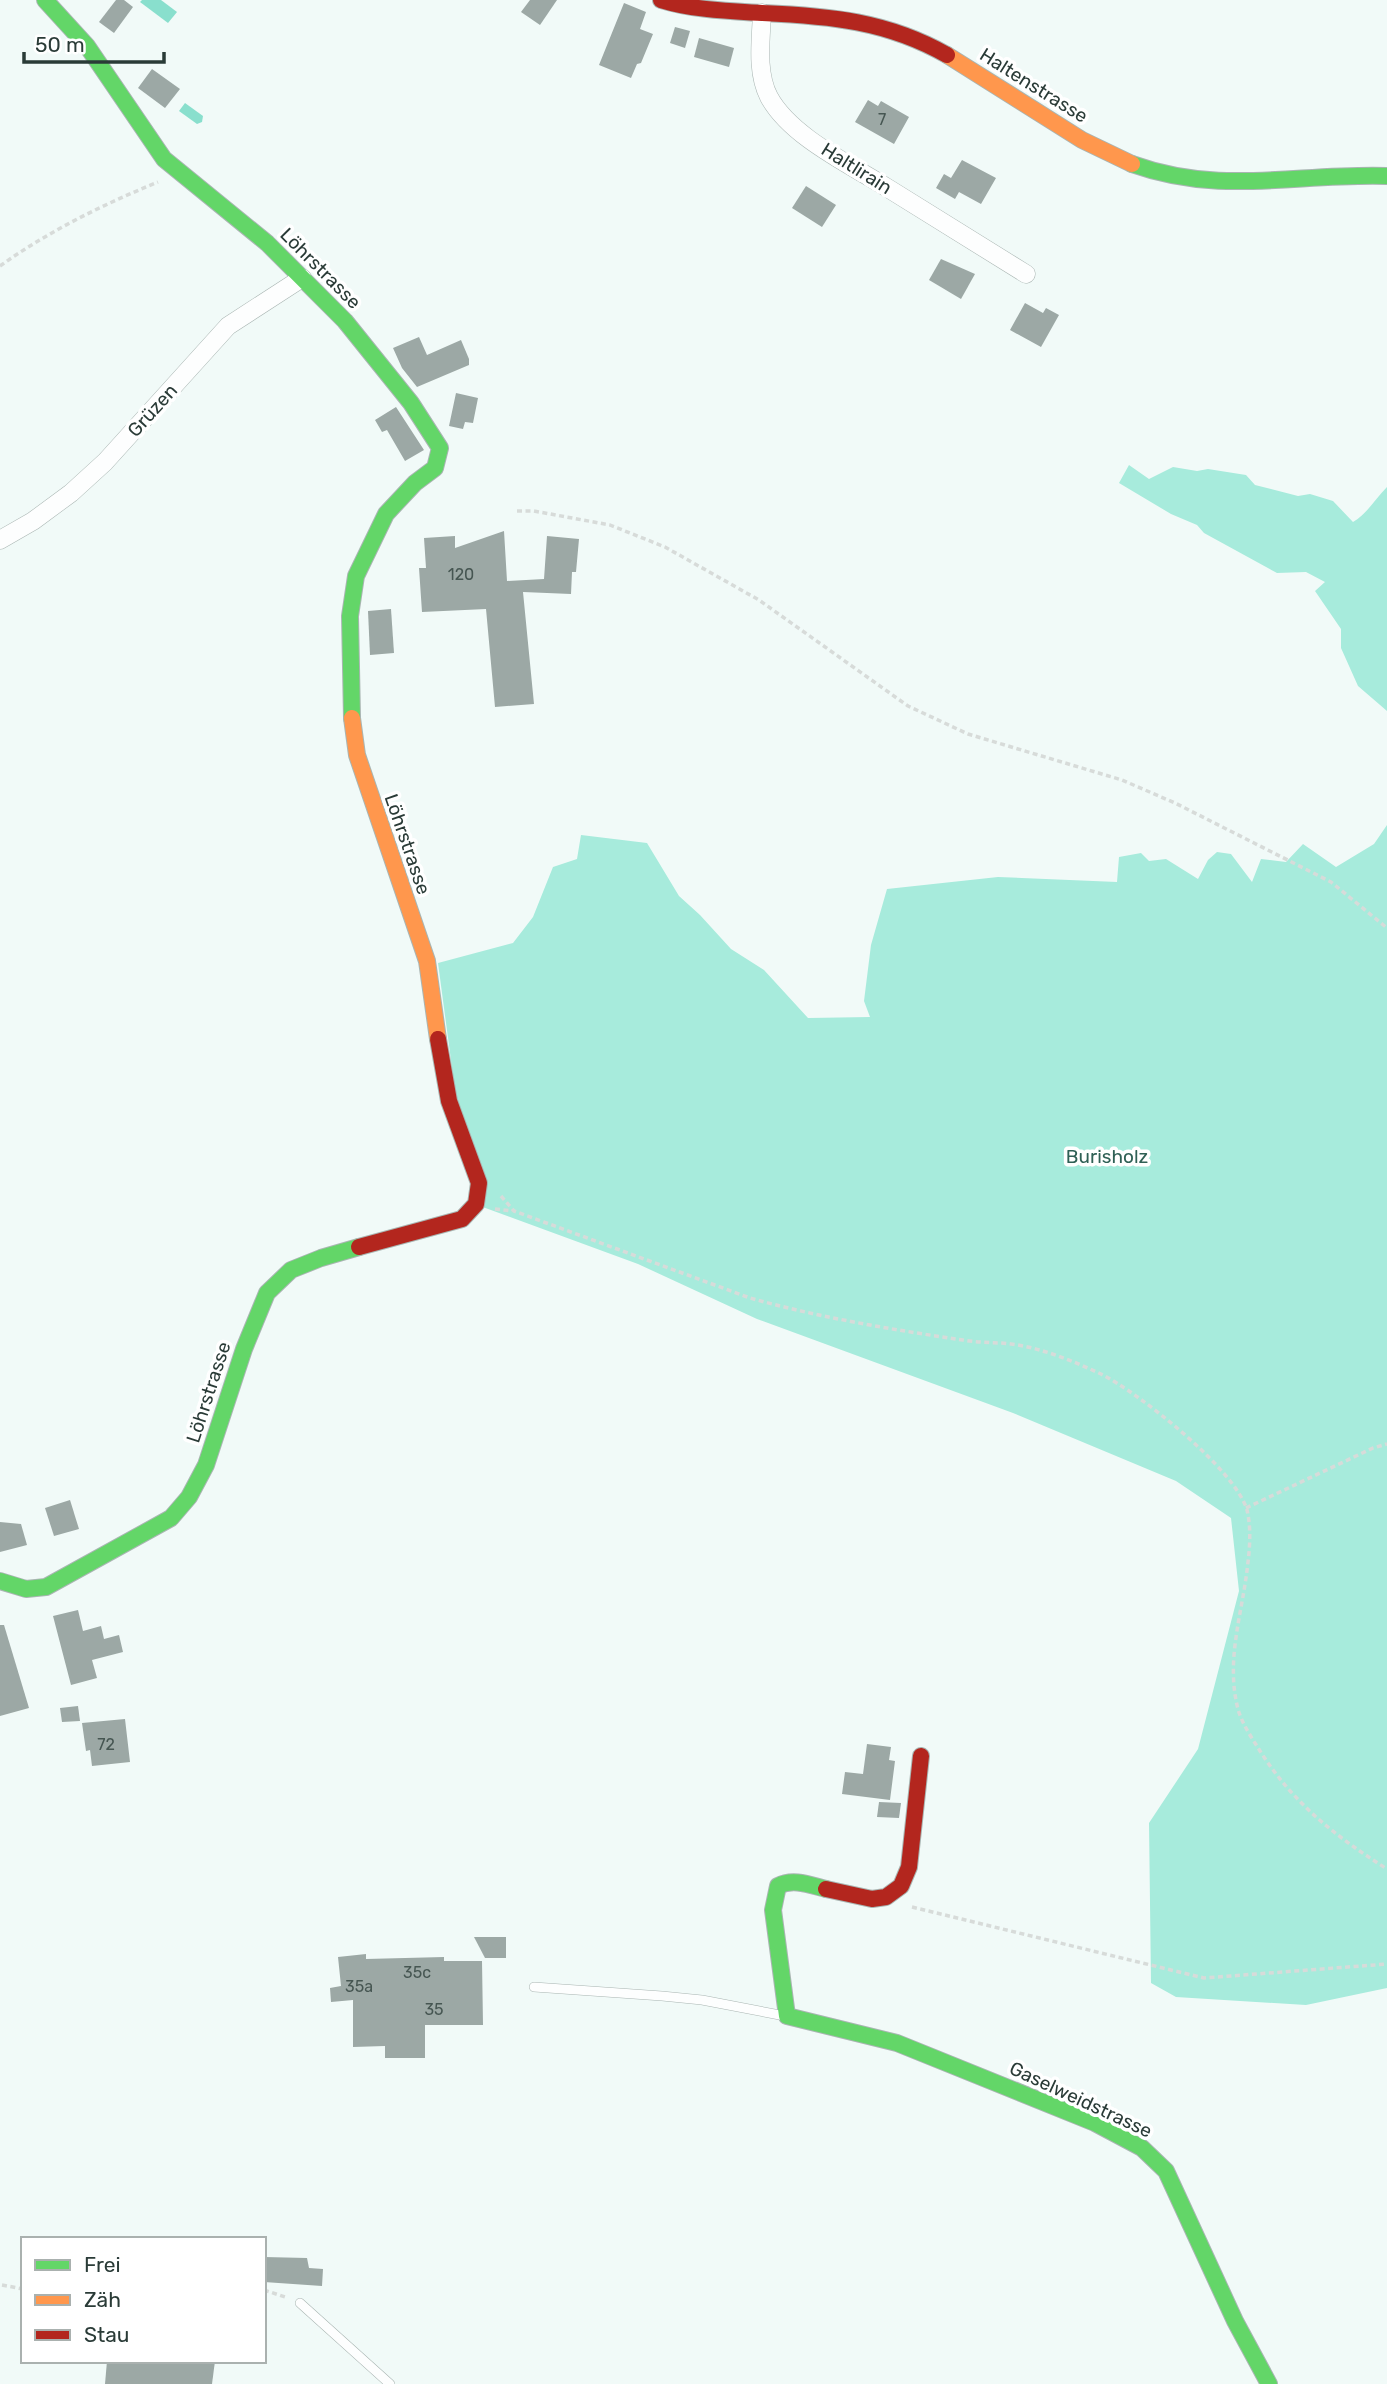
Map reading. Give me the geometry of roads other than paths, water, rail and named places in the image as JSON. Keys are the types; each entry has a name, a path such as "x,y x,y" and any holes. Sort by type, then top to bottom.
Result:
{"street":[{"name":"Löhrstrasse","path":"0,1581 26,1589 47,1587 171,1518 181,1508 206,1465 254,1321 267,1293 282,1276 321,1258 462,1219 475,1207 479,1193 474,1166 459,1132 446,1090 433,990 426,961 357,755 351,706 350,616 356,576 386,514 415,483 435,468 440,448 411,403 345,321 267,243 179,174 164,159 88,46 45,0"},
{"name":"Haltenstrasse","path":"661,0 686,7 860,22 917,39 1094,148 1121,161 1165,175 1198,183 1222,184 1347,175 1387,176"},
{"name":"Haltlirain","path":"762,13 760,53 763,80 770,98 784,116 822,147 1026,274"},
{"name":"Grüzen","path":"0,540 33,521 71,493 105,462 228,326 302,278"},
{"path":"787,2016 774,1910 778,1886 785,1882 797,1882 862,1898 879,1899 896,1893 907,1875 922,1756"},
{"name":"Gaselweidstrasse","path":"787,2016 897,2043 1125,2138 1148,2152 1166,2171 1235,2321 1269,2384"}],"lane":[{"name":"Gaselweidstrasse","path":"534,1987 702,2000 787,2016"},
{"path":"300,2303 390,2384"}],"park label":[{"name":"Burisholz","path":"1107,1156"}]}
